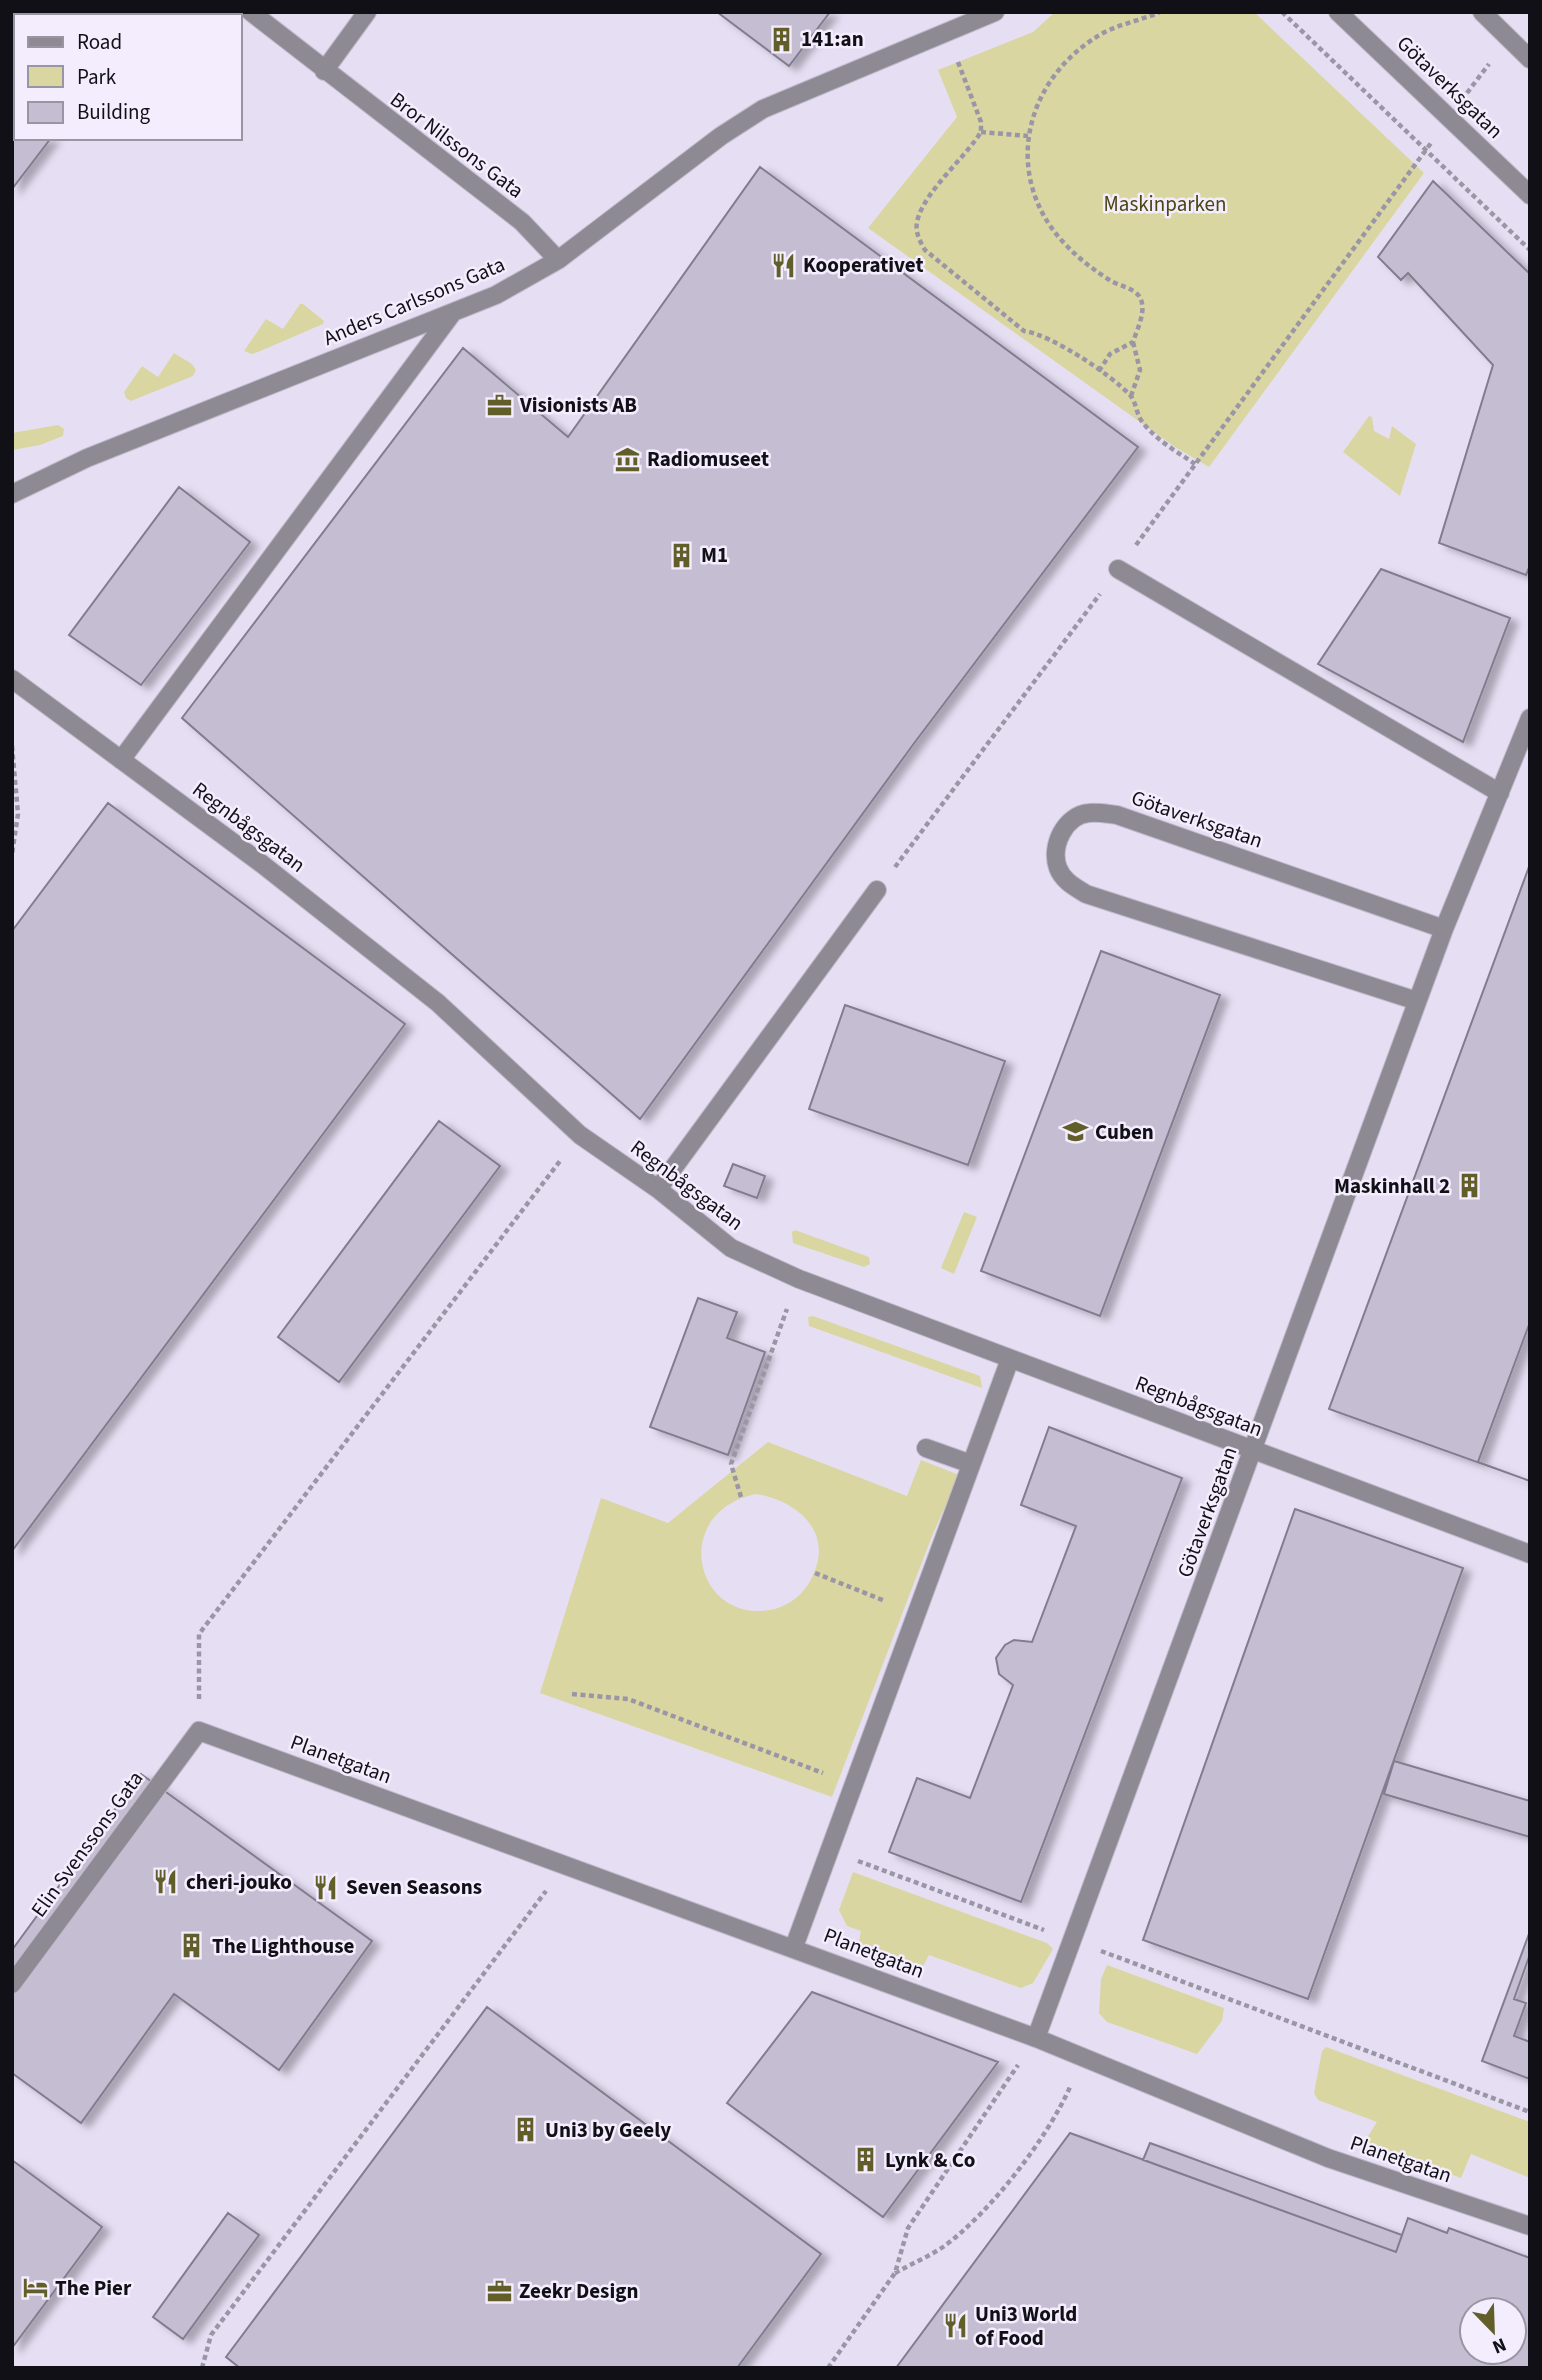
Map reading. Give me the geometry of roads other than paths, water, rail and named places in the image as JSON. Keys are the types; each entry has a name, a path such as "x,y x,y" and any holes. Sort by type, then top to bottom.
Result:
{"street":[{"name":"Bror Nilssons Gata","path":"251,12 522,222 558,260"},
{"path":"324,71 367,12"},
{"name":"Anders Carlssons Gata","path":"12,494 88,457 496,295 558,260 721,136 763,110 995,12"},
{"name":"Götaverksgatan","path":"1338,12 1530,195"},
{"path":"1482,12 1530,60"},
{"path":"121,760 451,315"},
{"path":"1118,569 1500,793"},
{"name":"Regnbågsgatan","path":"12,679 262,864 438,1003 580,1135 658,1189 731,1248 799,1279 1530,1554"},
{"name":"Götaverksgatan","path":"1036,2038 1254,1451 1417,1001 1530,719"},
{"name":"Götaverksgatan","path":"1417,1001 1086,894 1069,883 1058,867 1056,843 1066,826 1087,813 1117,815 1444,929"},
{"path":"658,1189 877,890"},
{"path":"794,1947 1010,1359"},
{"path":"926,1448 971,1464"},
{"name":"Planetgatan","path":"198,1731 794,1947 1036,2038 1328,2158 1530,2226"},
{"name":"Elin Svenssons Gata","path":"12,1984 198,1731"}],"place":[{"name":"141:an","path":"781,39"},
{"name":"Kooperativet","path":"783,265"},
{"name":"Visionists AB","path":"500,405"},
{"name":"Radiomuseet","path":"627,459"},
{"name":"M1","path":"681,555"},
{"name":"Cuben","path":"1075,1132"},
{"name":"Maskinhall 2","path":"1470,1186"},
{"name":"cheri-jouko","path":"166,1882"},
{"name":"Seven Seasons","path":"326,1887"},
{"name":"The Lighthouse","path":"192,1946"},
{"name":"Uni3 by Geely","path":"525,2130"},
{"name":"Lynk & Co","path":"865,2160"},
{"name":"The Pier","path":"35,2288"},
{"name":"Zeekr Design","path":"499,2291"},
{"name":"Uni3 World of Food","path":"955,2326"}],"park label":[{"name":"Maskinparken","path":"1165,204"}]}
